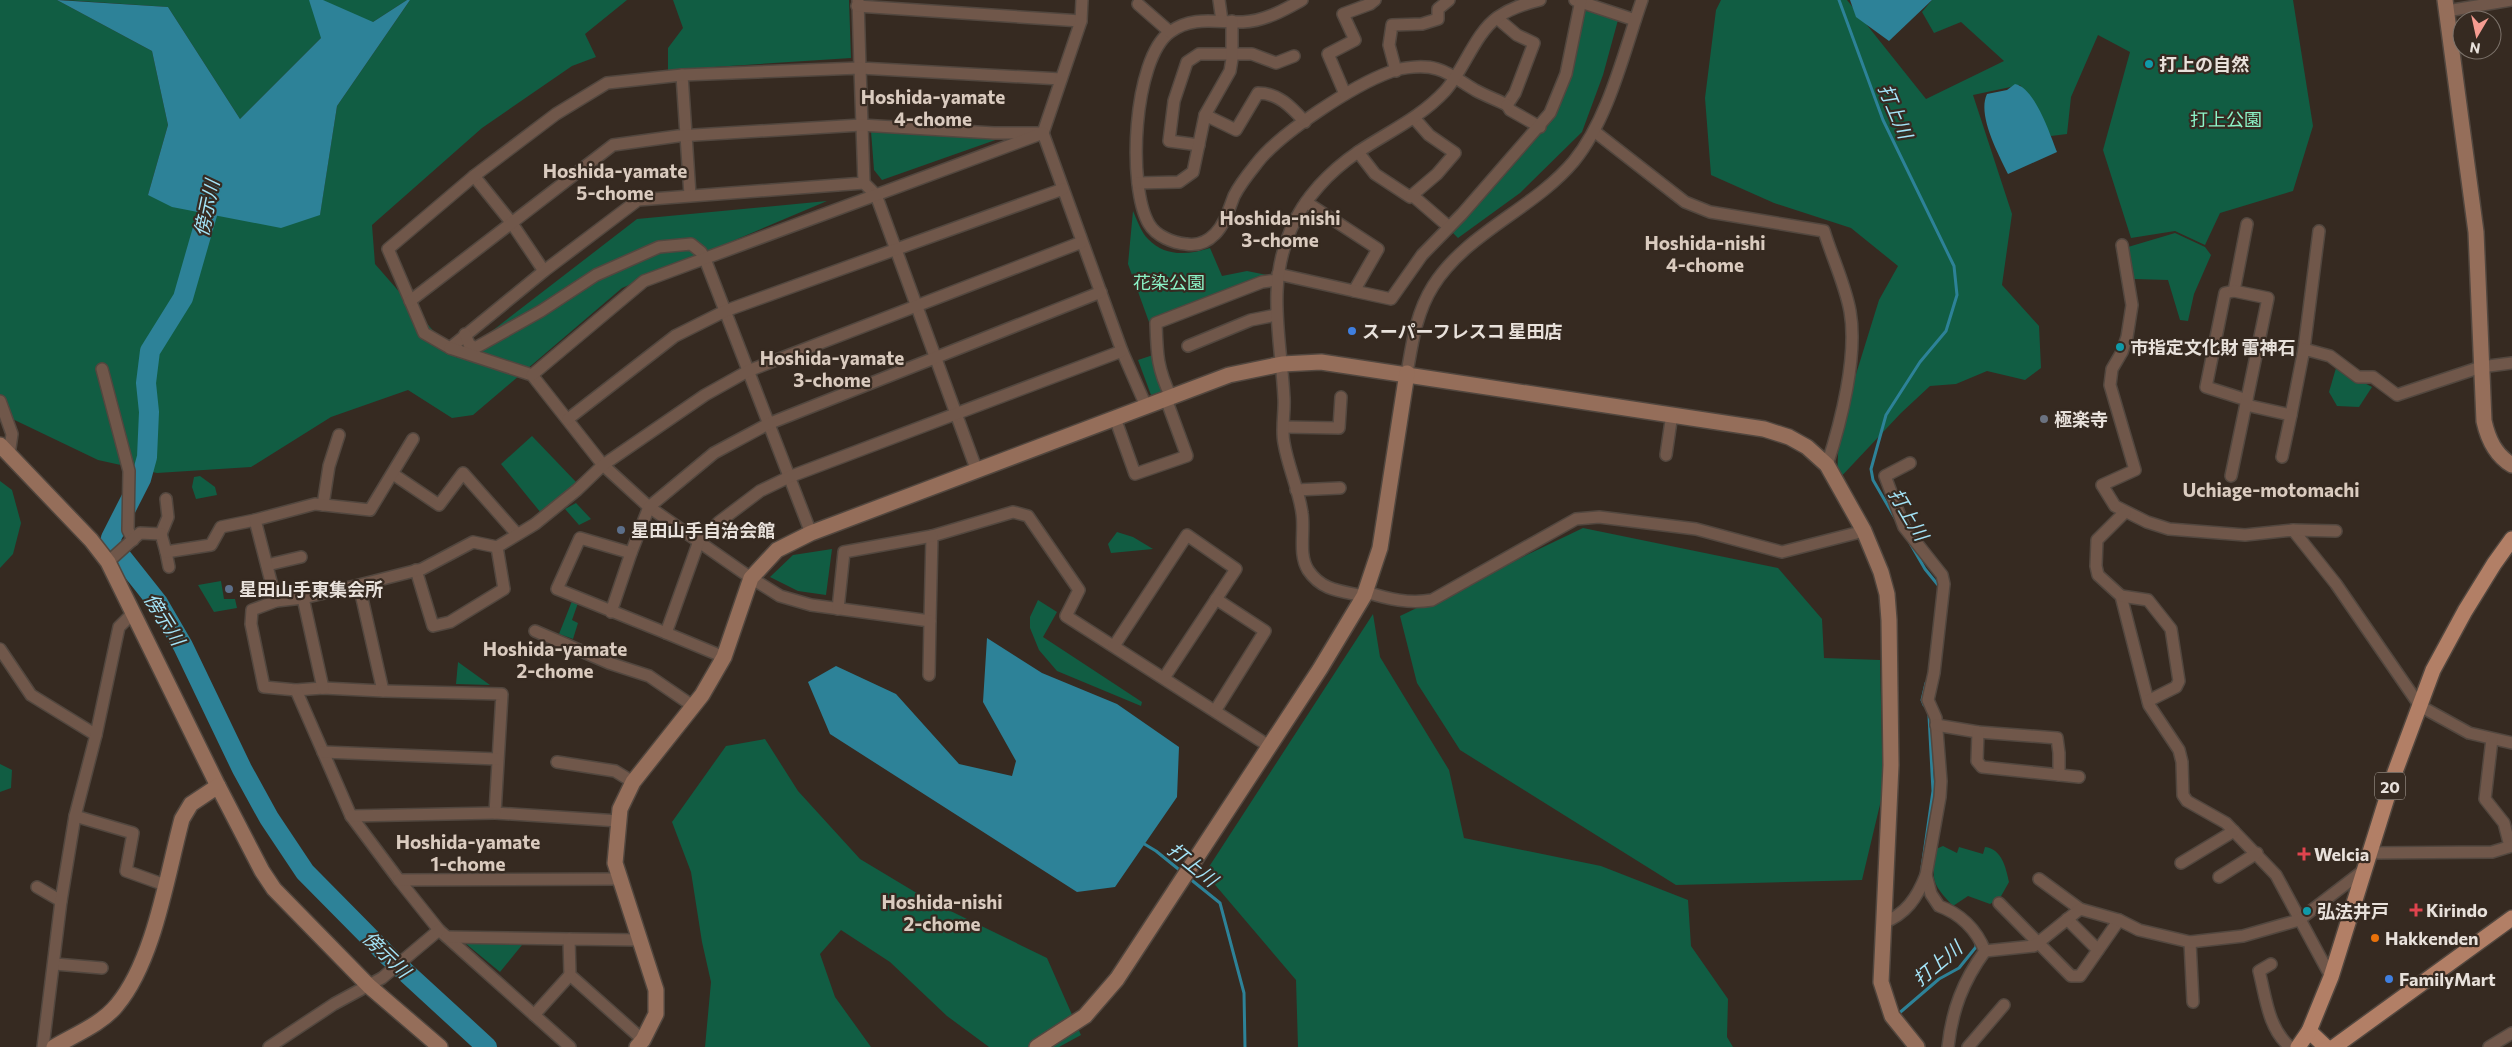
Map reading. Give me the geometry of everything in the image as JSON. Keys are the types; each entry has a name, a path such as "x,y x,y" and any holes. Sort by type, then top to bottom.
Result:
{"main road":[{"name":"20","path":"2298,1047 2309,1031 2331,978 2395,772 2433,670 2465,611 2512,539"},
{"path":"2334,1047 2512,918"},
{"path":"2309,1031 2326,1047"}],"street":[{"path":"1082,0 1081,20 1042,133 1122,351 1146,406"},
{"path":"1138,183 1167,184 1188,178 1196,166 1205,115 1227,76 1232,54 1227,21 1219,0"},
{"path":"1302,0 1274,15 1245,22 1208,20 1188,23 1170,32 1159,44 1153,56 1142,92 1136,123 1138,183 1144,215 1150,226 1173,242 1198,245 1214,235 1225,219 1235,194 1259,160 1305,122 1346,94 1396,70 1437,68 1474,90 1508,105 1510,110 1540,127"},
{"path":"1346,94 1328,54 1355,40 1343,14 1370,4 1375,0"},
{"path":"1396,70 1389,45 1392,25 1422,24 1438,18 1438,9 1449,0"},
{"path":"1540,0 1518,2 1497,18 1487,28 1456,78 1444,92 1414,118 1358,152 1329,175 1306,202 1291,229 1277,277 1275,298 1282,364 1283,442 1302,513 1303,558 1307,569 1324,587 1418,602 1432,600 1576,519 1600,517 1696,530 1782,552 1864,531"},
{"path":"1037,1047 1085,1016 1117,979 1270,746 1365,594 1380,548 1407,373 1419,316 1433,286 1467,247 1555,182 1576,159 1594,130 1642,0"},
{"path":"2512,0 2446,6 2476,232 2484,421 2487,437 2495,450 2512,465"},
{"path":"1115,418 1135,474 1187,456 1160,375 1157,360 1156,323 1277,277 1391,299 1422,254 1540,127 1550,113 1566,74 1579,1 1635,20"},
{"path":"978,471 876,195 864,184 857,3 1081,20"},
{"path":"1138,4 1170,32"},
{"path":"1497,18 1517,35 1534,43 1516,93 1508,105"},
{"path":"1199,145 1169,141 1174,101 1186,62 1199,54 1252,54 1276,63 1294,56"},
{"path":"930,621 811,605 780,596 649,508 603,464 532,375 450,348 424,333 388,249 474,176 556,114 607,83 682,75 860,68 1061,79"},
{"path":"682,75 690,195"},
{"path":"1205,115 1236,130 1258,93 1266,93 1290,105 1305,122"},
{"path":"1358,152 1387,183 1410,197 1437,174 1454,153 1429,135 1414,118"},
{"path":"410,301 510,222 613,145 686,135 861,125 994,133 1042,133"},
{"path":"1594,130 1685,202 1697,208 1710,212 1824,231 1850,310 1853,334 1839,429 1827,466"},
{"path":"532,375 644,281 1042,133"},
{"path":"474,176 510,222 544,271"},
{"path":"450,348 544,271 638,200 864,184"},
{"path":"568,419 675,336 725,311 1063,189"},
{"path":"1412,195 1449,227"},
{"path":"1306,202 1378,249 1354,291"},
{"path":"2234,291 2247,224"},
{"path":"2282,456 2304,349 2319,231"},
{"path":"495,813 502,694 323,688 296,690 264,687 251,624 252,610 276,601 303,598 416,570 474,542 497,547 535,524 570,496 603,464 705,395 748,371 1082,242"},
{"path":"465,334 469,344 475,348 541,311 596,276 659,247 690,244 701,252 705,259 810,533"},
{"path":"2122,245 2132,304 2127,337 2122,352 2112,369 2110,385 2135,470 2102,485 2115,506 2147,522 2169,529 2245,535 2293,530 2336,530"},
{"path":"2231,476 2247,402 2268,298 2234,291 2225,293 2206,388 2247,402 2291,415"},
{"path":"611,612 649,508 714,453 768,424 1101,292"},
{"path":"1188,346 1251,320 1276,315"},
{"path":"2304,349 2330,356 2358,377 2373,377 2397,395 2481,367 2512,363"},
{"path":"666,633 699,541 719,522 760,492 789,477 1122,351"},
{"path":"570,975 640,1043 656,1014 656,990 615,864 620,808 633,782 693,706 724,657 751,578 777,550 810,533 1229,375 1282,364 1321,362 1407,373 1764,429 1789,437 1807,447 1827,466 1864,531 1881,572 1886,594 1889,620 1891,765 1882,982 1885,998 1892,1016 1917,1047"},
{"path":"102,369 129,471 128,530 130,542"},
{"path":"1284,427 1339,428 1341,397"},
{"path":"0,401 12,434 4,450 91,540 112,559 132,614 218,786 262,871 274,889 369,986 440,1047"},
{"path":"1666,455 1672,414"},
{"path":"323,505 330,466 339,434"},
{"path":"166,552 211,545 221,527 315,504 370,510 413,439"},
{"path":"1883,923 1896,918 1909,907 1919,892 1926,876 1940,797 1936,718 1928,700 1934,673 1944,584 1942,575 1904,527 1885,476 1910,463"},
{"path":"393,474 438,505 463,473 517,534"},
{"path":"1296,490 1340,488"},
{"path":"166,500 168,517 161,534 169,567"},
{"path":"838,608 844,552 932,536 1013,512 1028,516 1079,590 1066,616 1270,746"},
{"path":"2125,512 2097,540 2096,566 2098,575 2121,596 2148,701 2155,716 2173,737 2179,750 2182,762 2183,795 2187,801 2226,823 2257,853 2276,875 2331,978"},
{"path":"255,520 276,601"},
{"path":"2293,530 2336,584 2420,706 2469,733 2512,743"},
{"path":"112,559 140,533 161,534"},
{"path":"1114,646 1187,535 1236,569 1164,678"},
{"path":"929,675 932,536"},
{"path":"631,553 580,538 557,589 724,657"},
{"path":"416,570 433,626 450,622 504,588 497,547"},
{"path":"267,565 300,557"},
{"path":"359,585 383,691"},
{"path":"2121,596 2148,600 2171,629 2179,681 2176,687 2148,701"},
{"path":"303,598 323,688"},
{"path":"1215,711 1265,631 1216,599"},
{"path":"43,1047 55,964 61,901 75,816 96,735 119,627 132,614"},
{"path":"535,632 609,663 649,676 693,706"},
{"path":"0,649 19,681 31,695 96,735"},
{"path":"296,690 351,816 399,880 443,933 570,1047"},
{"path":"1936,725 1978,732 2057,738 2060,753 2059,775"},
{"path":"1978,732 1976,761 1982,767 2080,777"},
{"path":"2369,853 2492,852 2511,846 2504,823 2485,799 2492,739"},
{"path":"323,752 497,759"},
{"path":"573,765 575,752"},
{"path":"557,762 615,771 633,782"},
{"path":"54,1047 86,1029 116,1006 134,979 146,952 182,819 191,804 218,786"},
{"path":"351,816 495,813 619,821"},
{"path":"75,816 134,829 125,876 165,885"},
{"path":"2181,863 2234,831"},
{"path":"2219,877 2257,853"},
{"path":"2039,880 2080,909 2119,920 2138,930 2190,942 2243,936 2299,920 2364,870"},
{"path":"1926,876 1931,894 1939,906 1947,909 1970,925 1980,938 1985,951"},
{"path":"399,880 620,879"},
{"path":"37,887 61,901"},
{"path":"1999,903 2072,976 2080,976 2119,920"},
{"path":"1948,1047 1956,1001 1968,973 1985,951 2034,946 2080,909"},
{"path":"2067,919 2098,950"},
{"path":"269,1047 334,1004 382,978 443,933 569,939 641,940"},
{"path":"534,1015 570,975 569,939"},
{"path":"2190,942 2193,1002"},
{"path":"55,964 102,968"},
{"path":"2271,964 2259,972 2272,1026 2281,1040 2290,1047"},
{"path":"1968,1047 2004,1005"},
{"path":"2489,1047 2512,1033"}],"green space":[{"path":"0,0 57,0 152,51 168,125 148,195 320,214 337,106 410,0 627,0 585,34 596,57 572,66 482,128 372,225 375,264 457,358 637,219 827,201 622,288 473,415 452,418 408,390 331,417 251,467 157,473 98,460 0,413"},
{"path":"64,0 407,0 373,22 321,38 240,119 168,7"},
{"path":"673,0 849,0 851,58 668,70 668,48 683,28"},
{"name":"打上公園","path":"1721,0 1847,0 1926,99 2004,61 1961,22 1934,33 1922,12 1932,0 2293,0 2313,126 2293,191 2220,213 2205,245 2175,231 2131,238 2103,150 2130,52 2098,35 2071,97 2067,134 2051,136 2020,85 1973,95 2012,214 2002,285 2039,326 2041,368 2025,380 1987,371 1956,384 1930,386 1901,413 1837,481 1839,429 1879,300 1898,266 1851,228 1774,203 1711,175 1705,98 1716,10"},
{"path":"1583,10 1618,20 1603,75 1582,132 1520,193 1458,238 1450,230 1542,130"},
{"path":"871,131 1001,138 882,180 874,170"},
{"name":"花染公園","path":"1133,211 1139,226 1146,236 1162,249 1169,252 1185,253 1210,248 1222,276 1247,271 1267,275 1149,322 1128,264"},
{"path":"2175,233 2205,247 2211,255 2194,294 2188,321 2180,320 2168,280 2134,279 2128,247"},
{"path":"1153,355 1163,391 1151,395 1138,360"},
{"path":"2336,368 2372,387 2359,407 2337,406 2329,392"},
{"path":"532,436 577,483 541,513 501,464"},
{"path":"200,476 215,487 217,495 196,499 192,487 194,477"},
{"path":"0,481 12,490 21,523 13,554 0,568"},
{"path":"576,503 591,519 579,525 565,509"},
{"path":"1583,528 1778,568 1822,619 1824,658 1880,660 1883,792 1862,880 1676,885 1460,750 1417,683 1400,616"},
{"path":"1117,532 1133,537 1153,549 1111,553 1108,544"},
{"path":"832,549 826,595 798,591 770,577 793,555"},
{"path":"221,581 224,599 235,599 237,608 214,612 198,585"},
{"path":"1038,600 1057,612 1043,637 1142,702 1141,706 1057,671 1039,650 1030,628 1030,617"},
{"path":"572,601 578,603 572,620 578,623 573,639 559,634"},
{"path":"1373,614 1380,657 1449,770 1464,838 1601,866 1688,900 1691,946 1728,999 1727,1037 1733,1047 1298,1047 1296,980 1205,873"},
{"path":"458,662 490,685 456,684"},
{"path":"765,739 798,791 860,859 930,901 1047,958 1081,1035 1059,1047 989,1047 947,1016 890,962 841,930 820,954 835,997 871,1047 705,1047 711,982 702,942 691,872 672,822 726,746"},
{"path":"0,764 12,770 11,788 0,792"},
{"path":"1943,846 1957,853 1959,847 1983,854 1985,847 1995,851 2002,860 2009,882 2000,898 1990,904 1968,896 1953,906 1940,892 1934,875 1936,849"},
{"path":"465,943 522,945 500,972"}],"water":[{"path":"57,0 168,7 240,119 321,38 309,0 323,0 373,22 407,0 410,0 337,106 320,215 281,228 172,207 148,195 168,125 152,51"},
{"path":"1850,0 1932,0 1889,41 1856,17"},
{"path":"2015,84 2022,87 2035,103 2057,152 2008,174 1990,134 1985,103 1987,94 2007,90"},
{"path":"987,638 1042,673 1117,704 1179,747 1177,797 1115,887 1077,892 830,734 808,682 836,666 896,694 959,764 1012,776 1016,761 983,702"}],"waterway":[{"name":"打上川","path":"1839,0 1883,120 1954,266 1957,295 1946,331 1920,362 1886,415 1871,469 1873,480 1895,518"},
{"name":"傍示川","path":"211,188 208,211 183,298 150,351 146,383 149,412 147,457 141,479 111,538 112,545 158,603 183,646 242,769 269,818 305,872 389,957 487,1047"},
{"name":"打上川","path":"1910,543 1925,569 1938,585"},
{"name":"打上川","path":"1924,705 1922,700 1926,683"},
{"name":"打上川","path":"1922,868 1933,791 1929,716"},
{"name":"打上川","path":"1141,842 1156,851 1182,872"},
{"name":"打上川","path":"1189,878 1220,903 1244,993 1245,1047"},
{"name":"打上川","path":"1897,1015 1939,979 1959,968 1976,947 1976,941"}],"place":[{"name":"打上の自然","path":"2149,64"},
{"name":"スーパーフレスコ 星田店","path":"1352,331"},
{"name":"市指定文化財 雷神石","path":"2120,347"},
{"name":"極楽寺","path":"2044,419"},
{"name":"星田山手自治会館","path":"621,530"},
{"name":"星田山手東集会所","path":"229,589"},
{"name":"Welcia","path":"2304,854"},
{"name":"Kirindo","path":"2416,910"},
{"name":"弘法井戸","path":"2307,911"},
{"name":"Hakkenden","path":"2375,938"},
{"name":"FamilyMart","path":"2389,979"}],"district":[{"name":"Hoshida-yamate 4-chome","path":"933,107"},
{"name":"Hoshida-yamate 5-chome","path":"615,181"},
{"name":"Hoshida-nishi 3-chome","path":"1280,228"},
{"name":"Hoshida-nishi 4-chome","path":"1705,253"},
{"name":"Hoshida-yamate 3-chome","path":"832,368"},
{"name":"Uchiage-motomachi","path":"2271,489"},
{"name":"Hoshida-yamate 2-chome","path":"555,659"},
{"name":"Hoshida-yamate 1-chome","path":"468,852"},
{"name":"Hoshida-nishi 2-chome","path":"942,912"}]}
